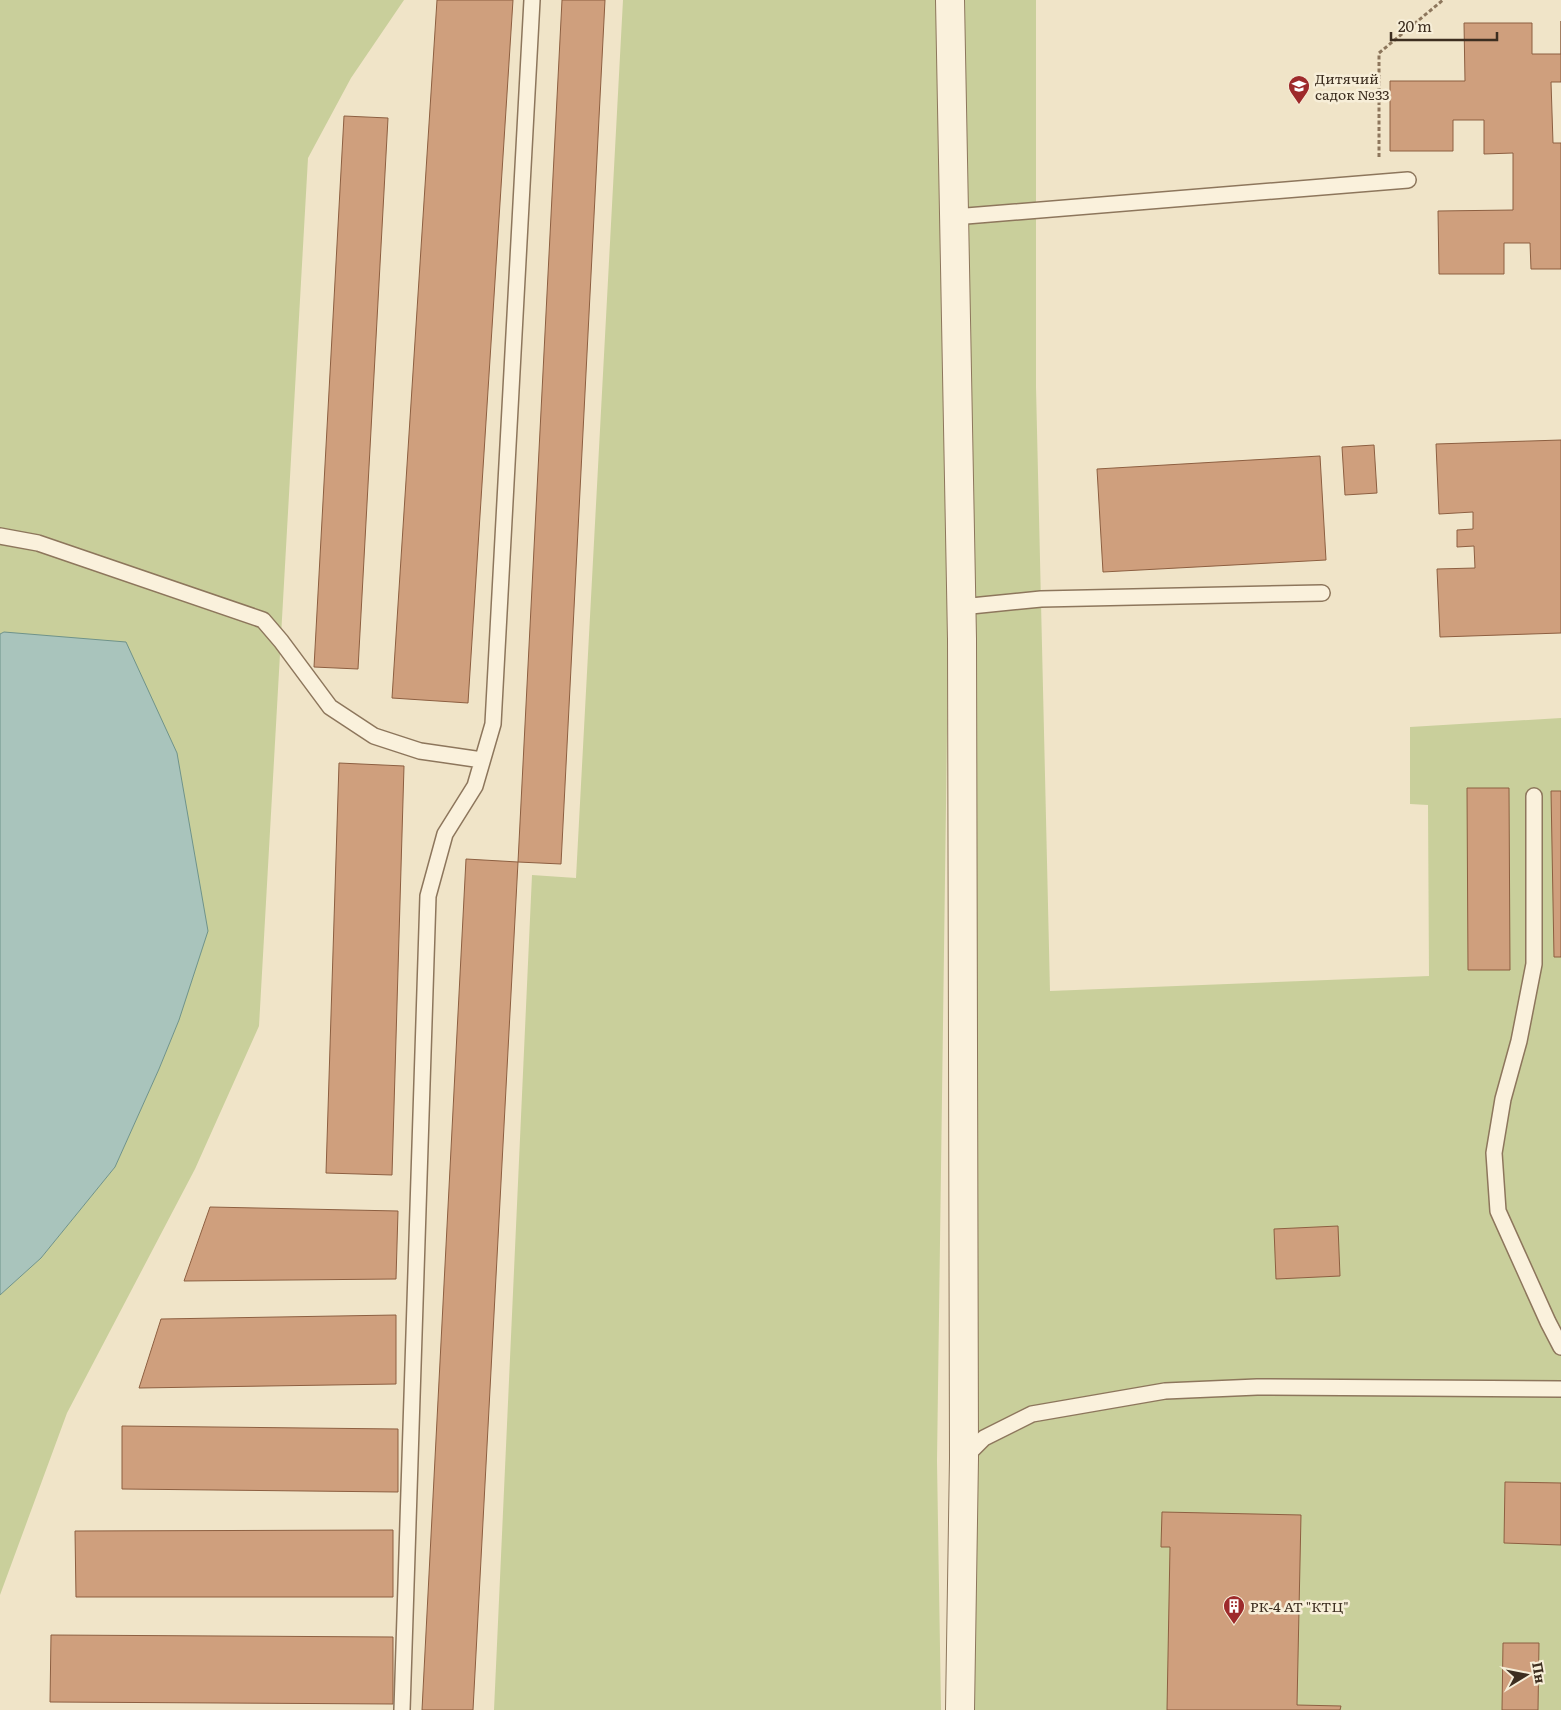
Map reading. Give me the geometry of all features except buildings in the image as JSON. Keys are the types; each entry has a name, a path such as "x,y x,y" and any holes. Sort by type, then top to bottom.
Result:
{"street":[{"path":"950,0 961,607 964,1458 960,1710"}],"lane":[{"path":"402,1710 428,896 444,834 475,786 493,724 532,0"},
{"path":"954,217 1408,180"},
{"path":"0,536 38,543 263,620 281,640 330,707 374,736 420,751 482,760"},
{"path":"961,607 1041,599 1322,592"},
{"path":"1534,796 1534,964 1519,1041 1503,1099 1494,1153 1498,1211 1561,1347"},
{"path":"964,1458 984,1438 1032,1414 1165,1392 1257,1387 1561,1389"}],"path":[{"path":"1379,182 1379,53 1442,0"}],"green space":[{"path":"0,0 404,0 351,78 308,158 259,1026 195,1169 67,1413 0,1595 0,1295 41,1258 115,1167 179,1020 4,632 0,634"},
{"path":"623,0 1036,0 1036,387 1050,991 1429,976 1428,805 1410,804 1410,727 1561,718 1561,1710 960,1710 954,239 947,610 948,660 937,1461 941,1710 494,1710 532,875 576,878"}],"water":[{"path":"4,632 126,642 177,753 208,931 179,1020 115,1167 41,1258 0,1295 0,634"}],"place":[{"name":"Дитячий садок №33","path":"1299,105"},
{"name":"РК-4 АТ \"КТЦ\"","path":"1234,1625"}]}
